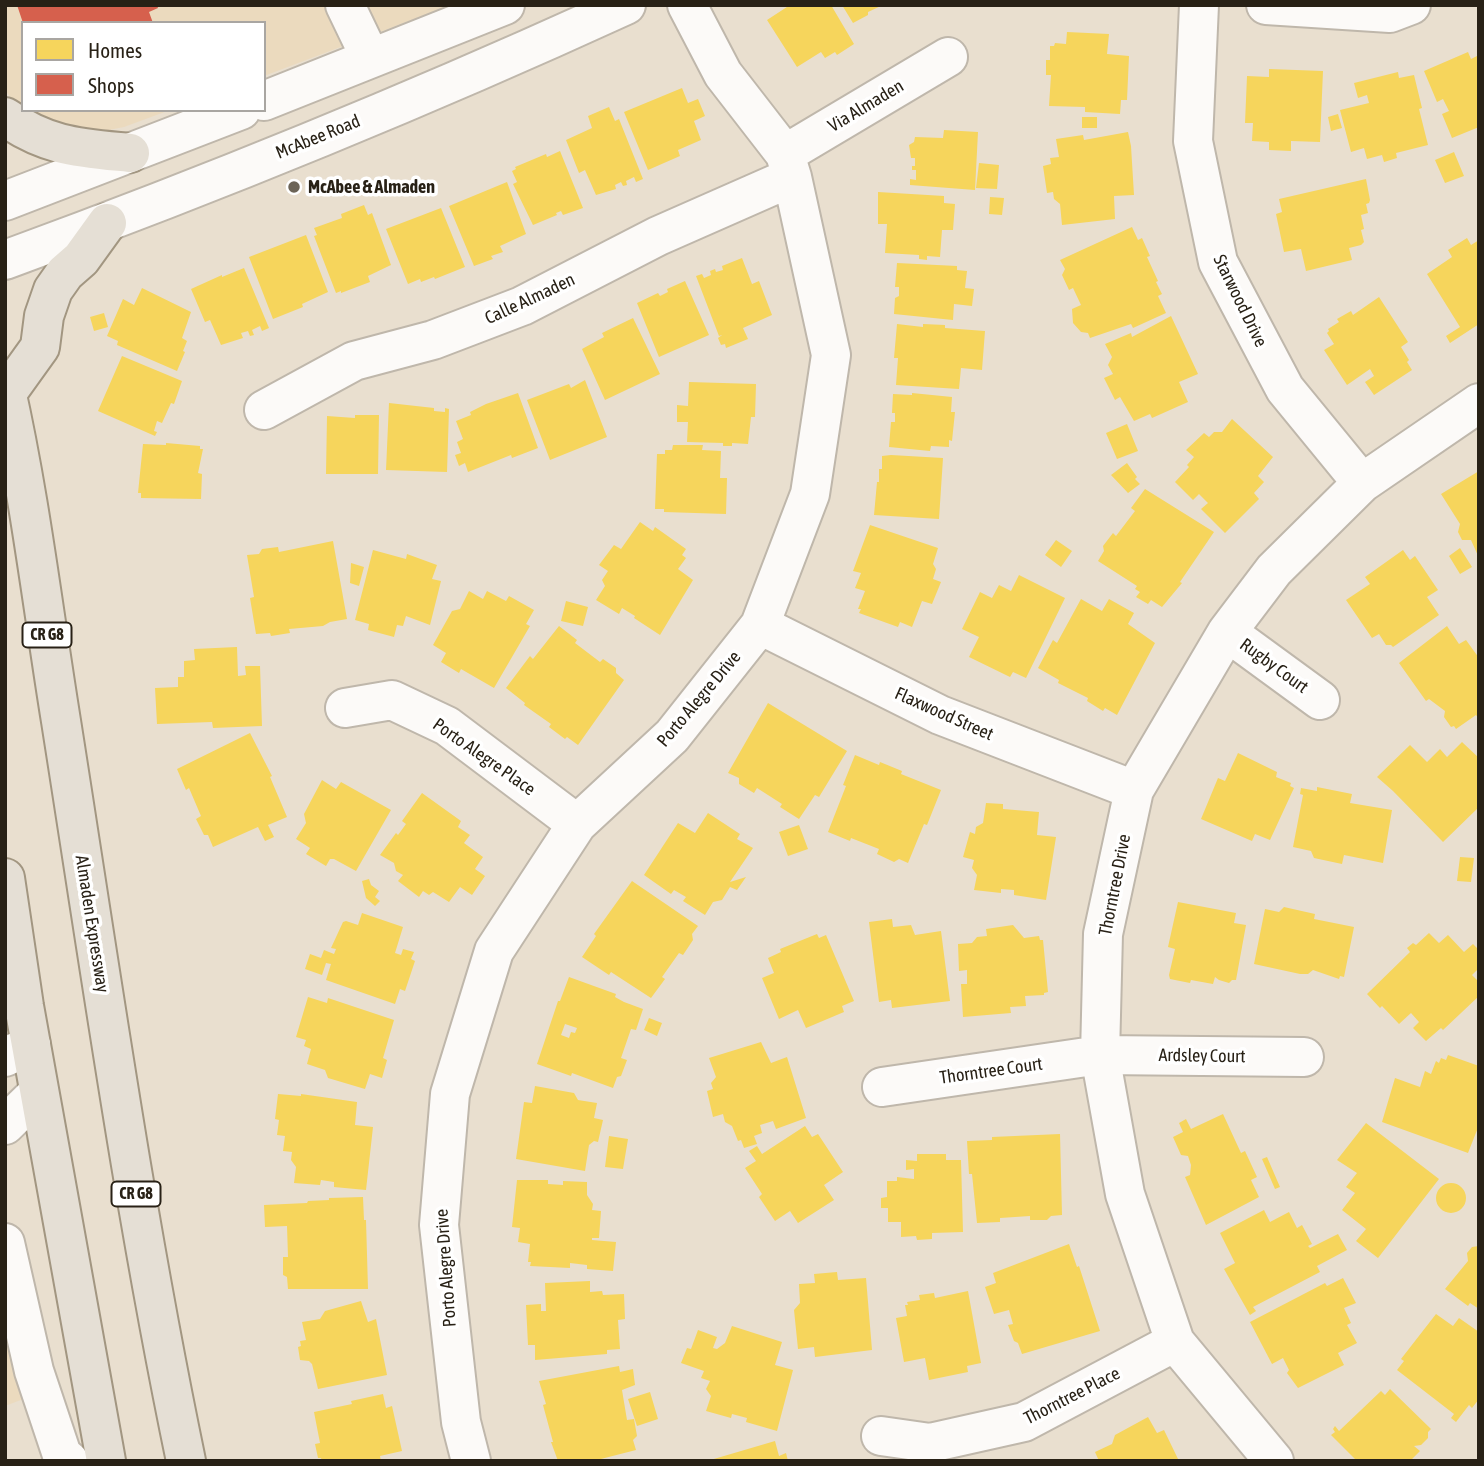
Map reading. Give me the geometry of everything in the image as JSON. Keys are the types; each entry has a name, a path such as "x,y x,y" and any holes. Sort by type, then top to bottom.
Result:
{"main road":[{"path":"5,117 27,132 54,142 130,153"},
{"path":"6,390 40,347 44,316 53,290 107,223"},
{"name":"Almaden Expressway","path":"6,390 30,524 122,1113 186,1461"},
{"path":"5,878 18,1051 39,1092 106,1461"}],"street":[{"path":"345,5 370,57"},
{"path":"266,100 505,5"},
{"name":"McAbee Road","path":"5,260 107,223 535,47 626,5"},
{"name":"Porto Alegre Drive","path":"471,1461 461,1422 439,1225 450,1094 494,951 577,824 672,736 760,625 810,494 831,355 788,166 723,74 687,5"},
{"name":"Starwood Drive","path":"1199,5 1193,141 1218,262 1284,389 1362,483"},
{"path":"1266,5 1390,13 1411,5"},
{"name":"Via Almaden","path":"788,166 948,57"},
{"path":"5,201 236,112"},
{"name":"Calle Almaden","path":"264,410 354,361 433,340 522,306 788,166"},
{"name":"Thorntree Drive","path":"1274,1461 1175,1342 1125,1194 1100,1055 1103,934 1134,790 1227,632 1274,570 1362,483 1479,403"},
{"name":"Flaxwood Street","path":"760,625 940,715 1134,790"},
{"name":"Rugby Court","path":"1227,632 1320,700"},
{"name":"Porto Alegre Place","path":"345,708 392,700 447,726 577,824"},
{"name":"Ardsley Court","path":"1100,1055 1304,1057"},
{"name":"Thorntree Court","path":"882,1087 1100,1055"},
{"path":"5,1125 39,1092"},
{"path":"5,1242 12,1301 62,1455 69,1461"},
{"name":"Thorntree Place","path":"881,1436 930,1443 1024,1422 1175,1342"}],"shaded area":[{"path":"5,5 451,5 266,75 266,21 21,21 21,112 5,90"},
{"path":"21,112 165,112 124,127 74,137 35,131"},
{"path":"5,1312 26,1398 5,1406"}],"building: Homes":[{"path":"790,5 831,5 854,44 837,55 835,52 825,58 821,52 797,67 767,20"},
{"path":"842,5 883,5 853,23"},
{"path":"1067,32 1109,34 1107,54 1129,56 1127,100 1121,100 1120,114 1085,112 1085,107 1049,106 1051,75 1046,75 1046,60 1050,60 1050,46 1055,43 1066,44"},
{"path":"1468,52 1471,59 1479,55 1479,127 1452,138 1442,114 1449,111 1443,99 1437,102 1424,71"},
{"path":"1269,69 1323,71 1320,142 1291,141 1291,151 1269,150 1269,142 1252,141 1253,123 1245,123 1247,76 1269,77"},
{"path":"1398,72 1399,78 1414,75 1428,145 1396,153 1397,158 1384,162 1382,155 1367,159 1364,148 1351,152 1340,110 1369,103 1367,95 1358,98 1354,83"},
{"path":"682,88 688,103 698,99 705,116 694,121 701,140 678,150 680,156 648,170 624,112"},
{"path":"609,107 615,121 619,119 643,179 636,182 634,177 626,181 627,185 623,186 621,182 615,185 616,189 596,195 585,170 579,173 566,140 592,128 588,116"},
{"path":"1338,114 1342,128 1331,131 1328,117"},
{"path":"1082,117 1097,117 1097,128 1082,128"},
{"path":"944,130 978,132 975,190 910,185 910,179 916,180 916,170 912,170 915,158 911,158 909,145 914,142 915,137 943,138"},
{"path":"1128,132 1134,195 1114,196 1115,219 1062,225 1060,204 1054,199 1053,192 1047,193 1043,166 1051,164 1050,158 1059,157 1056,139 1083,135 1084,140"},
{"path":"560,151 583,208 563,215 561,211 533,225 513,184 517,182 512,171 515,167 546,154 547,157"},
{"path":"1454,152 1464,176 1445,183 1435,160"},
{"path":"979,163 999,165 997,189 976,188"},
{"path":"1366,179 1370,200 1366,204 1368,213 1361,215 1364,242 1349,248 1352,260 1306,271 1301,249 1284,252 1276,214 1282,212 1279,199"},
{"path":"507,182 526,234 500,246 503,252 491,256 493,259 474,266 449,206"},
{"path":"878,192 944,196 944,203 955,204 953,230 942,230 940,257 927,256 927,260 919,259 919,255 885,253 887,224 878,224"},
{"path":"990,197 1004,198 1002,215 989,214"},
{"path":"364,205 368,215 372,213 391,265 368,276 370,282 336,293 314,236 317,235 314,228 342,218 341,214"},
{"path":"441,208 465,267 435,279 434,277 421,282 420,279 408,284 386,229"},
{"path":"1132,227 1138,240 1142,238 1150,256 1147,257 1158,281 1156,282 1162,294 1158,296 1166,313 1133,328 1131,324 1090,338 1088,333 1081,332 1073,323 1072,309 1081,305 1073,288 1069,290 1062,275 1065,269 1060,260"},
{"path":"306,235 328,292 302,304 303,307 273,319 249,257"},
{"path":"1467,238 1471,245 1479,240 1479,324 1450,343 1446,336 1460,327 1427,274 1452,257 1448,250"},
{"path":"742,258 752,284 759,281 772,315 743,328 748,339 726,348 718,338 722,335 719,336 696,276 702,274 704,278 711,275 710,271 723,270 722,266"},
{"path":"897,263 957,266 957,270 967,271 965,288 974,289 972,306 954,304 953,320 894,314 895,298 899,296 899,287 895,287"},
{"path":"244,268 269,328 262,331 260,326 252,330 254,335 250,336 248,331 241,333 243,338 221,345 210,320 205,322 191,289"},
{"path":"685,281 709,335 659,357 637,303 658,293 660,296 668,292 667,289"},
{"path":"142,288 191,312 182,338 187,341 183,351 185,352 177,371 117,345 118,341 107,336 123,299 134,305"},
{"path":"1379,297 1408,342 1401,347 1412,370 1374,395 1365,382 1374,376 1370,369 1347,385 1324,350 1334,344 1327,333 1328,329 1339,322 1337,319 1351,311 1353,315"},
{"path":"104,313 108,327 94,331 90,317"},
{"path":"1171,316 1198,374 1179,382 1188,402 1152,418 1150,414 1134,421 1120,397 1115,400 1104,378 1113,374 1108,365 1112,357 1105,344 1131,333 1132,337"},
{"path":"633,318 660,374 605,400 582,349 604,337 602,333"},
{"path":"897,324 923,327 923,324 945,325 945,328 985,331 982,370 961,368 959,389 896,385 898,358 894,358"},
{"path":"122,356 182,381 174,404 171,403 162,423 157,421 155,436 98,411"},
{"path":"585,380 607,437 550,460 527,400 569,384 571,388"},
{"path":"689,382 756,384 755,417 751,417 748,444 732,443 732,446 723,446 723,443 687,442 688,422 677,422 677,405 688,406"},
{"path":"518,393 538,448 512,458 511,455 468,472 465,463 459,466 455,455 461,453 457,442 463,439 456,421 471,415 470,412 486,404"},
{"path":"893,394 952,397 951,412 955,412 949,447 931,446 930,451 889,447 891,422 895,422 895,413 892,413"},
{"path":"389,403 434,408 434,411 445,412 445,408 449,409 447,472 386,470"},
{"path":"355,415 379,415 378,474 326,474 327,416 355,418"},
{"path":"1232,419 1273,457 1258,476 1264,482 1254,493 1259,499 1225,533 1201,509 1208,503 1199,494 1193,500 1175,482 1194,457 1186,450 1204,433 1209,437 1214,432 1222,432"},
{"path":"1127,424 1138,451 1117,459 1106,433"},
{"path":"143,444 200,446 200,449 203,449 198,473 202,474 201,499 141,498 141,493 138,493"},
{"path":"673,445 703,445 702,450 721,451 720,478 727,478 726,514 664,512 664,509 655,509 657,454 665,454 665,450 672,450"},
{"path":"882,456 943,458 939,519 874,515"},
{"path":"1127,463 1140,484 1128,493 1111,475"},
{"path":"1479,471 1479,558 1471,540 1462,540 1458,532 1460,524 1441,494"},
{"path":"1145,489 1214,532 1180,582 1182,583 1162,607 1151,600 1148,604 1136,597 1140,592 1135,589 1137,586 1098,561 1104,551 1103,546 1113,533 1116,536 1135,511 1131,508"},
{"path":"640,522 653,531 655,527 686,549 682,555 686,558 678,569 693,580 660,635 622,608 619,614 596,600 605,586 602,580 608,571 599,565 614,545 621,549"},
{"path":"870,525 938,548 933,564 936,569 933,579 941,582 932,604 922,601 912,627 900,622 898,627 859,613 865,591 855,588 861,573 853,571"},
{"path":"1056,540 1072,551 1061,567 1045,555"},
{"path":"333,541 347,619 323,626 289,629 290,633 271,636 270,633 256,634 250,598 254,597 247,555 259,554 262,549 278,547 279,552"},
{"path":"1460,548 1472,567 1460,574 1449,556"},
{"path":"373,550 406,559 407,554 437,565 432,579 441,581 430,625 406,616 403,626 397,625 394,637 368,630 369,624 355,620"},
{"path":"1403,550 1410,560 1415,556 1438,590 1427,597 1439,615 1393,647 1386,645 1379,634 1372,638 1346,600 1370,584 1365,577"},
{"path":"351,563 364,567 359,586 350,583"},
{"path":"1019,575 1065,598 1026,678 1013,672 1010,677 969,657 979,637 962,629 980,592 992,598 999,585 1011,591"},
{"path":"469,591 483,599 487,591 506,601 509,596 534,610 526,624 530,626 494,688 461,669 459,673 441,662 446,653 433,645 452,611 460,609"},
{"path":"1081,599 1102,611 1109,599 1134,613 1128,624 1155,643 1117,715 1105,708 1103,711 1087,701 1088,698 1058,683 1059,680 1038,668 1053,640 1057,643"},
{"path":"566,601 588,607 583,626 561,621"},
{"path":"559,626 577,640 575,643 600,662 603,659 616,668 616,673 624,680 578,745 549,727 551,724 506,688 530,656 533,659"},
{"path":"1447,626 1459,644 1466,640 1479,658 1479,719 1476,715 1456,729 1451,727 1444,717 1445,711 1429,699 1426,701 1399,663"},
{"path":"237,647 238,676 246,675 245,666 260,666 262,726 213,728 212,722 157,724 155,688 178,687 178,677 184,677 184,661 195,660 194,649"},
{"path":"768,703 847,751 819,797 815,795 799,819 780,807 782,804 757,788 754,793 739,784 739,778 728,773"},
{"path":"250,733 272,776 270,777 287,817 268,825 274,837 265,841 258,827 213,847 196,819 201,816 177,769"},
{"path":"1462,742 1479,758 1479,807 1443,842 1377,777 1410,745 1427,762 1440,749 1447,757"},
{"path":"1238,753 1277,772 1276,777 1291,783 1290,786 1294,788 1270,840 1255,834 1252,841 1201,819 1218,778 1225,781"},
{"path":"855,755 879,765 880,762 902,771 901,774 941,790 908,863 899,859 894,862 877,854 879,849 828,832"},
{"path":"322,780 336,789 341,782 391,810 356,871 334,859 330,859 326,866 306,854 310,848 296,839 306,823 304,814"},
{"path":"1317,787 1352,794 1350,803 1392,810 1383,863 1344,855 1342,864 1314,858 1311,851 1293,847 1303,795 1300,794 1301,788 1317,791"},
{"path":"422,793 461,821 458,827 470,835 464,843 483,857 475,869 485,876 472,895 460,887 449,902 433,892 429,895 423,891 419,897 398,881 403,875 396,871 394,863 380,855 406,824 402,821"},
{"path":"986,803 1003,804 1003,809 1039,812 1037,835 1056,837 1046,900 1014,895 1014,890 1001,889 1001,893 974,890 977,875 972,868 974,860 963,857 970,832 975,834 976,827 983,823"},
{"path":"708,813 740,834 737,839 753,848 730,882 746,877 737,890 730,887 722,900 713,902 705,915 683,901 686,897 674,890 671,894 644,875 678,823 695,833"},
{"path":"799,825 808,849 788,856 779,832"},
{"path":"1460,857 1474,858 1471,882 1457,881"},
{"path":"369,879 371,885 379,891 375,897 380,901 375,906 366,898 362,881"},
{"path":"632,881 698,926 692,934 693,940 683,955 679,953 651,998 582,957 596,936 594,934"},
{"path":"1178,902 1236,913 1234,923 1246,925 1236,980 1229,983 1215,977 1213,984 1170,979 1175,949 1168,947"},
{"path":"1284,907 1315,914 1314,919 1354,927 1344,977 1340,976 1339,979 1313,970 1308,974 1300,974 1254,964 1265,909 1279,912"},
{"path":"362,913 403,927 395,953 401,955 403,949 414,952 411,959 415,961 405,991 400,989 395,1004 326,980 331,964 326,963 322,975 305,969 310,954 321,958 324,950 334,954 336,949 331,948 343,922 358,925"},
{"path":"892,919 893,927 911,925 915,935 941,931 950,1001 892,1008 891,1000 879,1002 869,922"},
{"path":"1013,925 1024,938 1039,936 1040,940 1043,940 1048,992 1044,995 1025,996 1026,1006 1010,1007 1011,1013 963,1017 961,984 967,984 967,970 959,971 958,944 972,943 977,937 987,936 986,929"},
{"path":"1429,933 1439,943 1448,935 1464,952 1473,944 1479,950 1479,968 1472,975 1479,982 1479,996 1443,1030 1441,1028 1426,1041 1413,1028 1419,1022 1411,1013 1399,1024 1367,994 1410,952 1407,948 1413,943 1416,945"},
{"path":"817,934 819,938 826,935 854,1001 842,1006 844,1012 806,1028 798,1010 779,1019 762,978 774,973 768,958 781,952 780,949"},
{"path":"569,977 616,994 615,997 624,1002 643,1009 636,1030 631,1029 621,1058 627,1060 613,1088 537,1064","holes":["565,1024 577,1028 575,1033 571,1032 569,1038 561,1035"]},
{"path":"308,997 327,1003 328,998 394,1020 383,1058 387,1060 382,1078 370,1074 365,1089 328,1078 325,1070 307,1064 311,1049 304,1046 306,1040 296,1037"},
{"path":"649,1018 662,1023 657,1036 644,1030"},
{"path":"761,1042 771,1063 787,1057 806,1118 776,1129 773,1121 760,1125 762,1133 754,1136 757,1144 744,1148 732,1126 725,1122 723,1114 713,1117 707,1091 713,1089 711,1083 716,1077 709,1058"},
{"path":"1448,1055 1479,1066 1479,1125 1468,1153 1382,1122 1395,1078 1420,1087 1425,1071 1431,1074 1436,1061 1439,1063 1441,1058 1446,1060"},
{"path":"535,1086 574,1093 578,1100 597,1103 594,1118 603,1120 598,1142 594,1141 589,1145 585,1171 516,1159 524,1102 532,1103"},
{"path":"278,1094 301,1094 357,1102 355,1125 373,1127 366,1190 334,1187 334,1182 321,1180 320,1185 294,1183 296,1167 291,1160 292,1152 283,1151 285,1136 277,1135 279,1120 275,1119"},
{"path":"1223,1114 1241,1153 1245,1151 1257,1177 1251,1180 1259,1197 1206,1225 1185,1177 1190,1175 1188,1156 1181,1155 1173,1137 1183,1132 1179,1123 1186,1119 1191,1129"},
{"path":"1366,1123 1439,1179 1378,1258 1356,1241 1366,1229 1342,1210 1355,1193 1346,1187 1357,1173 1337,1160"},
{"path":"805,1126 812,1137 818,1134 843,1172 824,1185 834,1200 798,1223 790,1211 775,1221 759,1197 762,1194 745,1168 756,1161 749,1151 757,1146 762,1154"},
{"path":"1060,1134 1062,1215 1051,1216 1047,1220 1030,1220 1030,1216 977,1223 967,1141 992,1140 992,1137"},
{"path":"609,1136 628,1139 623,1169 605,1167"},
{"path":"917,1154 946,1154 946,1160 961,1160 963,1232 932,1233 932,1239 917,1240 916,1236 901,1237 901,1222 888,1222 888,1208 881,1208 881,1198 887,1197 887,1181 897,1181 897,1177 914,1179 914,1169 906,1170 906,1160 917,1161"},
{"path":"1267,1157 1280,1187 1275,1189 1262,1159"},
{"path":"517,1180 548,1180 548,1184 563,1185 563,1181 587,1182 587,1195 593,1204 592,1210 601,1211 599,1238 592,1240 616,1242 613,1271 587,1269 587,1265 570,1263 570,1268 530,1266 530,1244 518,1242 520,1228 512,1227"},
{"path":"1451,1183 1462,1187 1466,1198 1462,1209 1451,1213 1440,1209 1436,1198 1440,1187"},
{"path":"363,1197 368,1289 288,1289 287,1277 283,1275 283,1257 288,1257 287,1226 265,1227 264,1205"},
{"path":"1264,1210 1270,1222 1289,1212 1297,1228 1302,1225 1312,1244 1308,1246 1310,1248 1338,1234 1347,1250 1317,1266 1320,1272 1253,1307 1256,1311 1250,1315 1224,1269 1235,1263 1220,1233"},
{"path":"1069,1244 1100,1331 1022,1354 1008,1325 1013,1324 1009,1310 994,1314 985,1287 996,1283 993,1273"},
{"path":"1479,1246 1479,1309 1470,1303 1468,1306 1445,1289 1468,1261 1467,1253 1472,1247"},
{"path":"837,1272 838,1280 866,1278 872,1350 815,1357 814,1347 798,1349 794,1310 800,1303 799,1284 815,1283 814,1274"},
{"path":"1343,1278 1356,1303 1344,1308 1351,1323 1347,1325 1357,1343 1338,1353 1344,1365 1298,1388 1287,1373 1289,1370 1283,1358 1272,1364 1250,1322 1325,1283 1327,1286"},
{"path":"590,1281 590,1292 602,1291 603,1295 624,1294 625,1319 618,1320 620,1349 607,1350 607,1354 535,1360 535,1345 528,1345 526,1305 541,1304 541,1311 546,1311 545,1283"},
{"path":"968,1291 981,1363 967,1366 968,1372 929,1380 925,1358 904,1362 896,1318 907,1316 905,1305 908,1305 907,1302 920,1300 919,1295 934,1293 935,1298"},
{"path":"361,1301 368,1322 376,1319 387,1375 318,1389 312,1364 300,1360 298,1347 301,1346 300,1341 306,1340 302,1322 320,1319 325,1311"},
{"path":"1436,1314 1453,1326 1459,1318 1479,1332 1479,1399 1472,1408 1469,1405 1456,1422 1451,1418 1454,1414 1397,1370 1404,1361 1401,1359"},
{"path":"732,1326 782,1342 775,1365 793,1370 777,1431 746,1422 747,1418 732,1414 731,1418 706,1411 711,1396 706,1389 710,1381 701,1378 704,1371 681,1363 687,1348 691,1349 698,1330 717,1337 713,1348 717,1349 725,1343"},
{"path":"619,1366 620,1372 633,1369 635,1385 622,1390 627,1420 634,1419 637,1436 633,1440 636,1450 593,1461 558,1461 551,1442 543,1405 546,1404 539,1381"},
{"path":"1390,1389 1431,1429 1428,1438 1421,1445 1414,1446 1420,1451 1410,1461 1357,1461 1331,1435 1335,1432 1333,1429 1335,1426 1339,1431 1381,1391 1385,1395"},
{"path":"650,1392 658,1419 637,1426 628,1399"},
{"path":"383,1394 386,1408 392,1406 402,1451 380,1456 381,1461 322,1461 318,1458 315,1444 320,1443 314,1412"},
{"path":"1148,1417 1157,1433 1164,1430 1179,1461 1099,1461 1095,1452 1112,1444 1115,1435"},
{"path":"775,1441 779,1456 786,1453 788,1461 707,1461"}],"building: Shops":[{"path":"17,5 157,5 158,8 149,12 152,21 22,21"}],"place":[{"name":"McAbee & Almaden","path":"294,187"}]}
